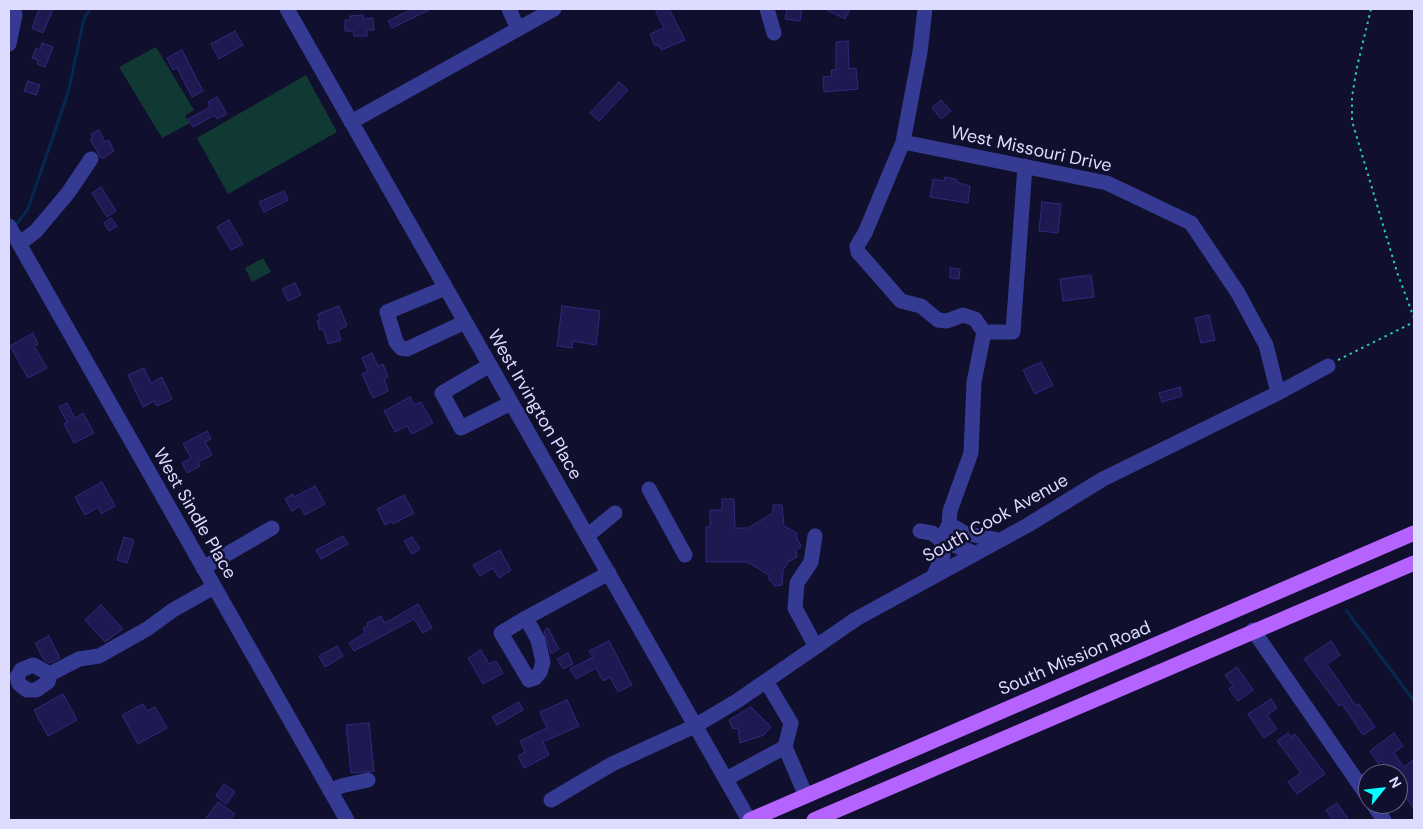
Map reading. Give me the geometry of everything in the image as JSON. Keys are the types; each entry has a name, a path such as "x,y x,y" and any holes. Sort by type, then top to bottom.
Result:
{"main road":[{"name":"South Mission Road","path":"750,820 1414,533"},
{"path":"814,820 1253,630 1414,563"},
{"path":"1104,667 1111,692"}],"street":[{"path":"9,44 15,16 14,9"},
{"name":"West Irvington Place","path":"287,9 750,820"},
{"path":"509,9 518,29"},
{"path":"350,122 554,9"},
{"path":"767,9 774,33"},
{"path":"925,9 920,52 903,142 865,233 857,246 858,252 901,301 921,306 938,320 947,321 963,315 975,319 984,332 974,382 971,453 950,511 949,524 941,540 943,556 934,575"},
{"name":"West Missouri Drive","path":"903,142 1107,183 1191,223 1238,293 1266,345 1278,393"},
{"path":"19,244 36,231 68,193 91,159"},
{"path":"984,332 1013,332 1025,166"},
{"name":"West Sindle Place","path":"9,226 347,820"},
{"path":"445,288 387,312 396,342 401,348 407,348 465,322"},
{"path":"490,365 442,393 461,428 511,403"},
{"name":"South Cook Avenue","path":"551,800 612,764 695,726 856,620 1104,479 1278,393 1328,366"},
{"path":"649,489 685,555"},
{"path":"587,536 615,513"},
{"path":"949,524 964,533 999,540"},
{"path":"203,568 272,528"},
{"path":"920,531 932,533 941,540 974,553"},
{"path":"815,536 811,562 797,583 795,608 816,647"},
{"path":"526,618 608,573"},
{"path":"50,674 79,659 99,656 147,629 173,610 214,586"},
{"path":"1253,630 1358,782"},
{"path":"766,681 791,723 785,747 806,796"},
{"path":"726,779 785,747"},
{"path":"330,791 341,786 368,780"}],"path":[{"path":"1371,9 1356,67 1352,97 1352,121 1397,272 1414,318"},
{"path":"1328,366 1414,322"}],"green space":[{"path":"156,47 194,110 185,116 190,123 162,138 119,67"},
{"path":"306,75 337,132 228,194 197,138"},
{"path":"263,258 271,272 252,282 245,268"}],"building":[{"path":"39,9 53,9 43,33 32,28"},
{"path":"412,9 431,9 392,28 388,21"},
{"path":"655,9 669,9 685,40 661,50 659,45 655,46 650,34 664,28"},
{"path":"787,9 802,9 800,21 785,19"},
{"path":"825,9 850,9 845,19"},
{"path":"363,15 363,19 373,18 374,30 367,30 367,36 354,36 353,31 345,31 345,20 350,20 350,16"},
{"path":"235,31 243,45 219,59 211,44"},
{"path":"848,41 849,69 856,68 858,89 824,92 823,77 832,76 831,70 836,70 836,42"},
{"path":"42,43 53,47 45,67 37,64 38,60 32,58 36,48 40,50"},
{"path":"182,50 203,91 192,97 177,68 173,70 167,58"},
{"path":"28,81 40,85 36,95 24,91"},
{"path":"619,82 628,90 599,121 590,113"},
{"path":"217,97 227,114 217,119 215,115 193,127 188,119 210,107 208,102"},
{"path":"941,100 951,111 941,119 932,108"},
{"path":"99,130 105,142 109,140 114,151 104,158 101,158 90,139 93,138 91,134"},
{"path":"945,177 956,179 956,182 970,186 968,203 930,197 933,179 944,181"},
{"path":"101,187 116,211 107,217 92,193"},
{"path":"284,191 288,200 264,212 259,202"},
{"path":"1042,202 1061,204 1058,233 1039,231"},
{"path":"111,218 117,226 109,231 104,223"},
{"path":"229,220 243,244 231,250 217,227"},
{"path":"950,268 960,269 959,279 950,278"},
{"path":"1091,275 1094,297 1063,301 1060,279"},
{"path":"295,283 301,295 288,301 282,289"},
{"path":"339,306 347,326 338,330 341,340 328,344 323,329 320,330 317,321 320,320 318,314"},
{"path":"562,306 600,311 596,345 573,341 572,348 557,346"},
{"path":"1209,315 1215,340 1201,343 1195,318"},
{"path":"33,333 38,344 34,346 47,368 28,378 10,346"},
{"path":"372,353 378,366 383,364 388,377 384,379 388,391 373,398 362,374 368,372 362,358"},
{"path":"1041,362 1053,385 1035,394 1023,370"},
{"path":"144,368 151,383 162,377 172,399 157,406 154,401 143,407 128,375"},
{"path":"1180,387 1182,396 1162,402 1159,393"},
{"path":"410,397 414,405 421,402 433,423 412,434 407,426 395,432 384,411"},
{"path":"67,403 75,418 83,413 94,433 74,443 64,424 67,422 59,407"},
{"path":"207,431 211,439 205,442 212,455 198,462 200,466 187,473 182,463 191,458 183,444"},
{"path":"102,482 115,506 101,514 98,507 85,515 75,497"},
{"path":"315,486 325,504 305,515 300,506 292,511 285,499 293,494 294,497"},
{"path":"404,495 414,513 393,524 391,521 385,525 377,509"},
{"path":"722,499 734,499 735,528 748,528 773,513 773,505 782,505 784,526 797,533 797,539 801,546 796,551 797,557 788,562 783,570 782,585 774,586 771,580 769,580 769,575 747,562 706,562 706,527 710,527 710,510 722,510"},
{"path":"343,536 348,544 321,559 316,550"},
{"path":"124,537 134,540 127,563 117,560"},
{"path":"412,537 420,549 412,554 404,541"},
{"path":"500,550 511,570 499,578 493,568 480,576 473,565"},
{"path":"418,604 432,628 423,633 414,619 354,651 349,643 365,633 363,628 368,626 367,623 381,616 384,622 387,622"},
{"path":"101,605 123,629 105,642 85,620"},
{"path":"548,628 559,649 551,654 544,631"},
{"path":"49,636 60,658 50,663 44,660 35,643"},
{"path":"609,641 632,685 618,692 610,677 603,681 596,668 576,679 570,669 593,657 589,651"},
{"path":"1331,641 1340,655 1327,664 1356,706 1359,704 1375,727 1363,735 1342,704 1339,706 1304,659"},
{"path":"337,646 343,656 325,667 319,656"},
{"path":"481,650 489,664 496,661 503,673 483,684 468,658"},
{"path":"568,653 573,664 563,669 557,659"},
{"path":"1237,667 1253,690 1238,701 1229,689 1233,686 1225,675"},
{"path":"63,694 77,720 48,736 34,710"},
{"path":"1271,699 1277,708 1267,715 1277,729 1264,738 1248,714"},
{"path":"567,700 579,726 543,742 549,755 524,768 518,756 525,752 520,741 547,728 540,712"},
{"path":"519,702 523,710 497,725 492,717"},
{"path":"143,704 147,711 155,707 167,728 138,744 122,715"},
{"path":"751,707 771,727 764,735 740,743 738,728 733,729 729,720"},
{"path":"369,723 374,771 351,773 346,725"},
{"path":"1288,733 1291,737 1295,734 1325,774 1297,794 1288,782 1301,773 1277,741"},
{"path":"1394,733 1403,746 1394,753 1402,764 1384,764 1382,761 1378,763 1370,751"},
{"path":"1414,759 1414,809 1408,800 1408,764"},
{"path":"224,784 235,792 226,804 216,796"},
{"path":"218,802 235,814 230,820 205,820"},
{"path":"1337,803 1349,820 1333,820 1326,810"}],"waterway":[{"path":"15,226 28,209 68,93 84,19 90,9"},
{"path":"1346,610 1414,701"}]}
